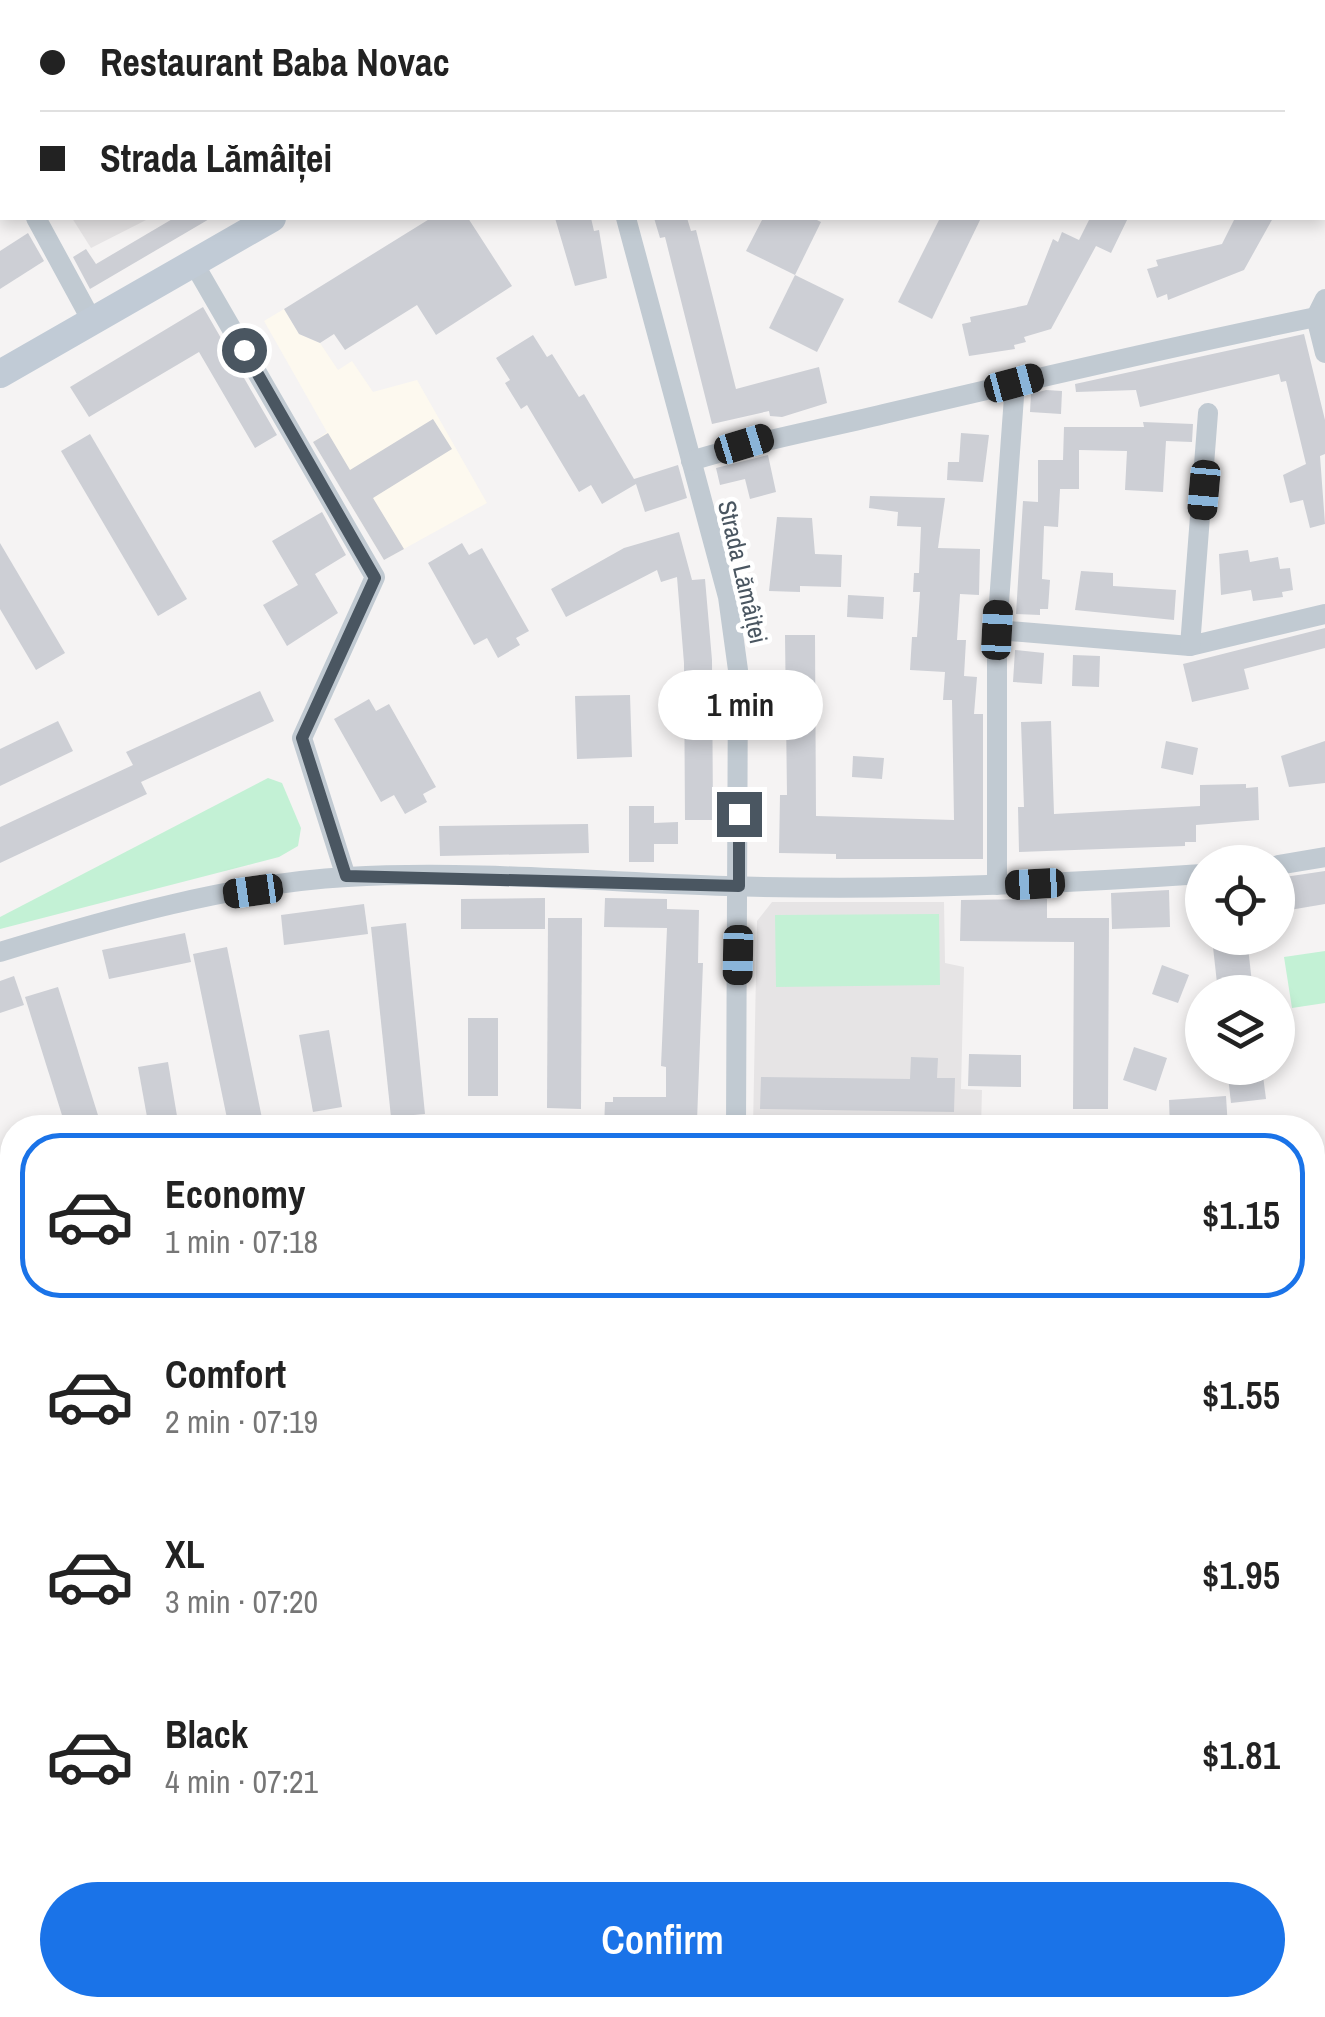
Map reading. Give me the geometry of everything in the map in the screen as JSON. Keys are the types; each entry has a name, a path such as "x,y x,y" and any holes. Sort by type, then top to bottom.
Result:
{"street":[{"path":"37,220 92,321"},
{"path":"0,374 268,220"},
{"name":"Strada Lămâiței","path":"627,220 728,598 738,670 736,1115"},
{"path":"193,262 375,578 302,738 346,876"},
{"path":"691,461 770,436 838,426 1321,308 1325,353"},
{"path":"997,885 997,630 1014,383"},
{"path":"1190,646 1208,413"},
{"path":"997,630 1190,646 1325,614"},
{"path":"1295,862 1325,857"},
{"path":"0,952 98,922 220,896 346,876 739,886 997,885 1185,875"}],"shaded area":[{"path":"73,220 146,220 91,248"},
{"path":"284,309 299,334 320,343 338,370 352,361 373,392 417,380 487,503 384,560 313,442 327,432 264,321"},
{"path":"772,902 944,902 945,963 964,967 961,1089 982,1090 981,1115 753,1115 757,921"}],"green space":[{"path":"268,778 282,783 301,828 298,846 279,857 0,929 0,917"},
{"path":"939,914 940,985 776,987 775,915"},
{"path":"1325,951 1325,1003 1295,1008 1295,975 1287,975 1284,957"}],"building":[{"path":"171,220 208,220 90,289 73,257 86,249 96,264"},
{"path":"428,220 469,220 512,286 436,335 417,305 345,350 334,334 320,343 299,334 284,309"},
{"path":"556,220 591,220 594,231 599,230 607,278 575,286"},
{"path":"655,220 688,220 691,231 696,230 736,389 819,367 827,403 782,417 770,416 769,411 712,424 665,237 660,238"},
{"path":"762,220 821,222 795,275 746,251"},
{"path":"939,220 980,220 932,319 898,302"},
{"path":"1089,220 1127,220 1111,253 1096,246 1051,329 1024,337 1026,342 1014,345 1015,349 969,356 962,324 971,322 970,317 1027,305 1053,239 1058,242 1062,232 1079,240"},
{"path":"1234,220 1272,220 1244,270 1168,300 1167,294 1157,298 1147,269 1158,266 1156,260 1222,244"},
{"path":"28,233 44,261 0,289 0,251"},
{"path":"795,275 844,299 817,352 769,328"},
{"path":"203,307 277,435 255,448 199,352 89,417 70,387"},
{"path":"1304,334 1325,420 1325,454 1320,456 1325,524 1310,528 1303,500 1290,503 1283,475 1306,464 1286,381 1281,382 1279,374 1140,407 1136,390 1076,392 1075,384"},
{"path":"533,335 547,357 552,354 579,397 584,394 634,479 678,465 687,498 645,512 636,484 602,504 591,485 579,492 527,405 521,409 496,358"},
{"path":"1062,391 1061,414 1030,412 1031,394"},
{"path":"433,419 452,449 373,498 404,549 384,560 313,442 328,433 350,470"},
{"path":"1143,422 1193,424 1192,442 1166,441 1163,492 1125,490 1127,451 1079,450 1079,489 1060,489 1058,527 1044,526 1042,579 1050,580 1048,609 1040,609 1040,615 1016,614 1023,501 1038,502 1038,460 1063,460 1064,427 1144,427"},
{"path":"961,433 989,435 983,482 947,480 948,462 959,462"},
{"path":"90,434 187,599 158,616 61,451"},
{"path":"768,455 776,492 750,499 745,479 720,485 716,468"},
{"path":"870,496 945,498 938,548 980,549 979,595 960,594 957,640 966,640 964,676 977,677 974,714 983,714 983,859 836,859 836,854 779,853 780,795 787,795 785,635 815,635 816,816 954,820 952,700 943,700 945,672 910,670 912,637 917,637 920,592 913,592 914,573 919,573 921,527 897,526 898,512 869,508"},
{"path":"322,512 346,555 315,574 338,613 287,646 263,605 298,585 272,541"},
{"path":"777,517 812,518 815,554 842,555 841,587 800,586 800,592 769,591"},
{"path":"679,532 692,580 705,579 712,660 713,820 685,820 684,663 677,577 661,582 657,570 566,617 551,589 624,548"},
{"path":"0,543 65,653 36,670 0,609"},
{"path":"462,543 469,555 482,548 529,631 516,638 520,645 498,658 487,638 474,645 428,563"},
{"path":"1248,550 1250,562 1278,557 1280,569 1290,568 1293,590 1282,592 1283,597 1253,601 1251,590 1221,595 1219,554"},
{"path":"1081,571 1113,573 1113,586 1176,590 1174,620 1075,610"},
{"path":"848,595 884,597 883,619 847,617"},
{"path":"1325,628 1325,648 1244,669 1249,689 1192,702 1183,664"},
{"path":"1015,650 1044,653 1042,684 1013,682"},
{"path":"1073,655 1100,656 1099,687 1072,686"},
{"path":"260,691 274,721 141,782 147,794 0,863 0,827 133,765 126,752"},
{"path":"630,695 632,757 577,759 575,696"},
{"path":"369,699 376,711 389,704 436,787 423,794 427,802 405,814 394,795 381,802 334,719"},
{"path":"58,721 73,751 0,786 0,749"},
{"path":"1051,721 1054,814 1200,806 1200,785 1246,784 1246,788 1258,787 1259,820 1196,825 1196,842 1185,842 1185,846 1019,852 1018,807 1024,807 1021,722"},
{"path":"1166,741 1198,748 1193,775 1161,768"},
{"path":"1325,741 1325,783 1289,787 1281,756"},
{"path":"853,756 884,758 882,779 852,777"},
{"path":"629,806 654,806 654,823 678,822 678,844 654,844 654,862 629,862"},
{"path":"588,824 589,853 440,856 439,826"},
{"path":"1325,871 1325,904 1295,909 1295,875"},
{"path":"1169,890 1170,927 1112,929 1111,893"},
{"path":"545,898 545,929 461,929 461,899"},
{"path":"605,898 667,899 667,909 699,910 698,963 703,963 697,1115 604,1115 605,1102 613,1102 613,1097 666,1097 666,1067 661,1066 667,928 604,927"},
{"path":"1047,899 1047,918 1109,918 1108,1109 1073,1109 1074,942 960,941 961,900"},
{"path":"364,904 368,934 284,945 281,915"},
{"path":"548,918 582,918 581,1109 547,1108"},
{"path":"406,923 425,1114 391,1115 371,927"},
{"path":"185,933 191,962 109,979 102,950"},
{"path":"227,947 261,1115 226,1115 193,954"},
{"path":"1214,955 1249,955 1251,975 1216,975"},
{"path":"1162,965 1189,975 1185,975 1178,1003 1152,994"},
{"path":"14,976 24,1005 0,1013 0,981"},
{"path":"58,987 98,1115 62,1115 25,997"},
{"path":"468,1018 498,1018 498,1096 468,1096"},
{"path":"329,1030 342,1107 313,1112 299,1035"},
{"path":"1134,1047 1167,1058 1156,1091 1123,1080"},
{"path":"969,1054 1021,1055 1021,1087 968,1086"},
{"path":"911,1057 938,1058 937,1078 955,1078 954,1112 760,1109 761,1077 910,1079"},
{"path":"168,1062 177,1115 147,1115 138,1067"},
{"path":"1229,1085 1264,1085 1266,1099 1231,1103"},
{"path":"1226,1096 1227,1115 1170,1115 1169,1100"}],"route":[{"path":"244,350 375,578 302,738 346,876 739,886 739,814"}]}
